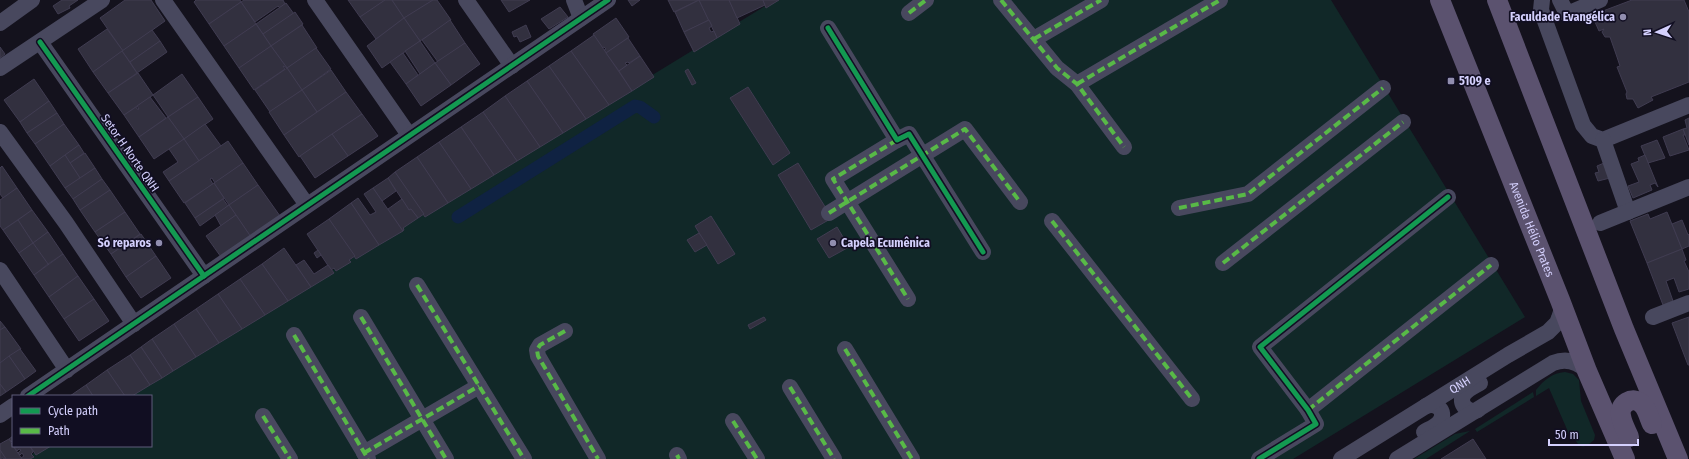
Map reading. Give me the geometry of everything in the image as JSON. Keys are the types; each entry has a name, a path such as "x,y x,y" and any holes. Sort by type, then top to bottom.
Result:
{"main road":[{"name":"Avenida Hélio Prates","path":"1440,0 1587,371 1625,459"},
{"path":"1497,0 1624,329 1678,459"},
{"path":"1639,459 1621,416 1621,408 1630,401 1638,401 1644,405 1667,459"}],"street":[{"path":"0,23 32,0"},
{"path":"0,68 102,0"},
{"path":"163,0 306,205"},
{"path":"315,0 409,135"},
{"path":"466,0 512,66"},
{"path":"574,0 581,18"},
{"path":"30,395 608,0"},
{"path":"909,13 926,0"},
{"path":"1001,0 1058,68 1077,84 1124,147"},
{"path":"1034,39 1101,0"},
{"path":"1077,84 1220,0"},
{"path":"1542,0 1541,10 1583,125 1592,136 1603,140 1689,105"},
{"path":"1563,7 1600,0"},
{"path":"828,28 897,140"},
{"name":"Setor H Norte QNH","path":"40,42 204,276"},
{"path":"1179,208 1248,194 1383,88"},
{"path":"1223,263 1403,122"},
{"path":"829,213 965,129 1020,202"},
{"path":"908,299 833,179 908,134 983,252"},
{"path":"1,137 66,223 134,324"},
{"path":"1603,140 1628,212"},
{"path":"1600,223 1689,187"},
{"path":"1259,459 1316,424 1308,410 1260,347 1448,197"},
{"path":"1052,221 1192,399"},
{"path":"1308,410 1491,265"},
{"path":"0,270 67,370"},
{"path":"417,285 524,459"},
{"name":"QNH","path":"1341,459 1552,328 1557,323 1561,312 1560,300"},
{"path":"1652,317 1689,303"},
{"path":"361,317 446,459"},
{"path":"565,331 540,345 537,350 538,356 598,459"},
{"path":"294,335 366,456 422,419 479,386"},
{"path":"845,349 912,459"},
{"path":"1478,410 1472,411 1466,408 1462,402 1465,394 1487,379 1508,355"},
{"path":"1399,458 1558,361 1570,360 1576,362 1587,371"},
{"path":"790,387 834,459"},
{"path":"1399,458 1418,435 1439,423 1441,420 1442,413 1439,407 1433,404 1426,406"},
{"path":"0,415 12,407"},
{"path":"263,416 290,459"},
{"path":"733,421 756,459"}],"green space":[{"path":"775,0 1331,0 1525,317 1293,459 24,459 43,447 152,447 152,395 129,395"},
{"path":"1565,372 1573,374 1579,380 1581,401 1595,435 1594,440 1586,446 1580,446 1572,433 1569,434 1549,388 1536,396 1536,390 1545,380 1552,375"},
{"path":"1533,392 1534,397 1477,432 1475,429"},
{"path":"1470,431 1426,459 1414,459 1455,434"}],"building":[{"path":"62,0 78,0 69,6 70,8 58,14 53,6"},
{"path":"125,0 151,0 165,21 123,51 100,18"},
{"path":"196,0 240,0 241,2 209,24 194,2"},
{"path":"244,0 283,0 285,4 280,8 278,6 255,22 241,2"},
{"path":"348,0 385,0 360,17"},
{"path":"385,0 392,0 404,18 376,39 360,17"},
{"path":"392,0 433,0 404,18"},
{"path":"433,0 437,0 451,20 420,41 404,18"},
{"path":"501,0 530,0 509,12"},
{"path":"628,0 640,0 632,6"},
{"path":"668,0 699,0 674,12"},
{"path":"699,0 709,20 684,32 675,12"},
{"path":"699,0 729,0 740,24 717,38"},
{"path":"729,0 763,0 765,5 737,18"},
{"path":"763,0 779,0 766,8"},
{"path":"1632,0 1684,0 1689,12 1689,82 1651,97 1653,100 1638,108 1633,99 1627,99 1627,92 1617,67 1620,66 1610,37 1605,37 1602,32 1604,29 1599,31 1595,22 1601,20 1597,19 1595,14"},
{"path":"241,2 256,24 224,46 209,24"},
{"path":"286,3 294,14 263,34 256,24"},
{"path":"560,7 568,17 549,29 541,19"},
{"path":"295,12 303,24 271,46 263,34"},
{"path":"404,18 420,41 382,68 367,46"},
{"path":"616,18 629,37 606,53 604,50 606,49 604,47 602,48 593,34"},
{"path":"450,20 465,43 438,62 422,40"},
{"path":"709,20 712,26 709,28 711,32 714,31 717,38 694,52 684,32"},
{"path":"256,24 271,46 239,68 224,46"},
{"path":"302,25 317,48 287,68 271,46"},
{"path":"526,25 531,37 520,42 517,36 514,37 512,32"},
{"path":"107,29 123,51 93,72 78,49"},
{"path":"152,30 160,41 130,62 122,51"},
{"path":"594,35 632,91 609,105 571,51"},
{"path":"628,38 640,56 629,63 625,63 627,65 619,71 606,53"},
{"path":"160,41 167,52 137,73 130,62"},
{"path":"420,41 435,63 420,74 405,51"},
{"path":"465,43 480,64 451,85 435,63"},
{"path":"271,46 287,68 283,66 285,69 254,90 239,68"},
{"path":"0,47 5,54 0,58"},
{"path":"316,48 331,69 302,90 287,68"},
{"path":"122,51 137,73 108,93 93,72"},
{"path":"571,51 609,105 586,119 549,66"},
{"path":"403,53 418,75 406,84 390,62"},
{"path":"640,56 654,77 632,91 619,71"},
{"path":"435,63 451,85 421,106 406,84"},
{"path":"549,66 586,119 563,133 527,81"},
{"path":"287,68 302,90 270,112 255,90"},
{"path":"688,69 696,83 692,85 685,71"},
{"path":"331,70 346,92 317,112 302,90"},
{"path":"138,73 153,95 124,115 108,93"},
{"path":"182,74 198,97 168,117 153,95"},
{"path":"34,79 49,101 20,122 4,100"},
{"path":"527,81 563,133 540,147 505,96"},
{"path":"748,87 790,153 773,165 730,98"},
{"path":"302,90 317,112 284,135 269,112"},
{"path":"346,92 362,114 299,157 284,135"},
{"path":"505,96 540,147 517,161 483,112"},
{"path":"150,97 166,118 139,137 124,115 136,107 139,109 137,106"},
{"path":"198,97 213,119 184,139 168,117"},
{"path":"49,101 57,113 27,133 20,122"},
{"path":"483,112 517,161 494,175 461,127"},
{"path":"57,113 64,124 35,144 27,133"},
{"path":"362,114 378,136 348,156 332,134"},
{"path":"168,117 184,139 154,159 139,137"},
{"path":"1689,118 1689,145 1683,129 1687,128 1685,120"},
{"path":"64,124 79,145 50,166 35,144"},
{"path":"205,124 221,146 199,161 184,139"},
{"path":"461,127 494,175 471,189 439,142"},
{"path":"1683,129 1685,135 1683,135 1689,150 1670,156 1663,137"},
{"path":"332,134 348,156 315,178 300,156"},
{"path":"184,139 199,161 169,181 163,172 178,162 169,149"},
{"path":"1657,140 1665,158 1648,163 1641,146"},
{"path":"228,141 243,163 215,183 212,178 210,179 213,184 184,203 169,181"},
{"path":"439,142 471,189 448,203 417,157"},
{"path":"79,145 84,153 70,163 65,155"},
{"path":"85,153 95,168 80,178 70,163"},
{"path":"65,155 80,178 65,188 50,166"},
{"path":"1645,155 1658,187 1655,183 1650,185 1652,190 1633,198 1628,186 1639,182 1631,164 1639,161 1638,158"},
{"path":"417,157 448,203 425,217 395,172"},
{"path":"243,163 258,185 229,205 214,183"},
{"path":"798,163 832,218 811,230 778,175"},
{"path":"1604,163 1610,178 1598,181 1595,173 1599,172 1597,166"},
{"path":"2,166 17,188 3,198 0,194 0,168"},
{"path":"95,168 102,179 73,199 65,188"},
{"path":"395,172 424,214 418,218 411,209 409,210 388,178"},
{"path":"388,178 396,191 382,201 373,188"},
{"path":"102,179 110,190 80,210 73,199"},
{"path":"214,183 224,198 195,218 185,203"},
{"path":"258,185 280,216 251,237 229,205"},
{"path":"17,188 32,210 3,230 0,226 0,200"},
{"path":"373,188 403,231 379,245 351,203 358,198 370,215 376,212 364,194"},
{"path":"110,190 125,212 95,232 80,210"},
{"path":"223,199 228,206 200,226 195,218"},
{"path":"402,199 409,210 411,209 418,218 403,228 403,231 388,209"},
{"path":"351,203 379,245 356,259 329,219"},
{"path":"229,205 236,215 221,226 215,215"},
{"path":"32,210 48,232 33,243 18,220"},
{"path":"125,212 140,234 111,254 95,232"},
{"path":"1667,212 1682,249 1647,263 1630,221 1648,214 1650,219"},
{"path":"236,215 251,237 221,257 206,236"},
{"path":"711,216 735,254 718,264 695,226"},
{"path":"329,219 355,256 349,260 351,262 336,271 334,268 331,270 307,234"},
{"path":"18,220 33,243 19,253 3,230"},
{"path":"1682,220 1688,235 1689,234 1689,246 1682,249 1672,224"},
{"name":"Capela Ecumênica","path":"837,227 849,247 829,258 817,239"},
{"path":"48,232 63,254 48,264 33,243"},
{"path":"699,233 707,245 695,252 687,240"},
{"path":"141,234 156,256 126,277 111,254"},
{"path":"33,243 48,264 34,275 19,253"},
{"path":"284,248 311,287 288,301 262,264"},
{"path":"1682,249 1686,260 1684,261 1689,272 1689,289 1679,292 1674,278 1666,281 1673,301 1663,305 1647,263"},
{"path":"318,250 321,255 317,258 314,253"},
{"path":"63,254 78,276 49,297 34,275"},
{"path":"156,256 171,278 141,298 126,277"},
{"path":"304,260 314,274 328,265 334,273 311,287 296,265"},
{"path":"262,264 288,301 265,315 240,279"},
{"path":"78,276 94,299 64,319 49,297"},
{"path":"240,279 265,315 242,329 218,294"},
{"path":"218,294 242,329 219,343 196,309"},
{"path":"94,299 109,321 79,341 64,319"},
{"path":"196,309 219,343 196,357 174,324"},
{"path":"764,317 766,320 750,329 748,325"},
{"path":"1689,317 1689,365 1688,365 1672,323"},
{"path":"0,321 5,327 0,330"},
{"path":"174,324 196,357 173,371 152,339"},
{"path":"5,327 21,349 0,363 0,330"},
{"path":"152,339 173,371 162,378 141,347"},
{"path":"141,347 162,378 150,385 130,355"},
{"path":"20,349 36,371 25,379 9,356"},
{"path":"130,355 150,385 134,395 124,395 107,370"},
{"path":"9,356 25,379 6,392 0,384 0,363"},
{"path":"107,370 124,395 92,395 86,385"},
{"path":"0,384 6,392 0,396"},
{"path":"86,385 92,395 71,395"},
{"path":"9,439 12,447 14,447 22,459 6,459 0,450 0,444"},
{"path":"1473,439 1486,459 1441,459"},
{"path":"14,447 30,447 33,452 31,454 34,457 30,459 22,459 21,458 24,456 22,453 20,455 18,453 21,450 19,449 17,451"},
{"path":"31,447 49,447 36,455"},
{"path":"0,450 6,459 0,459"}],"waterway":[{"path":"458,217 635,106 640,107 654,117"}],"marked path":[{"path":"909,13 926,0"},
{"path":"1001,0 1057,68 1077,84 1124,147"},
{"path":"1034,39 1101,0"},
{"path":"1077,84 1220,0"},
{"path":"1179,208 1248,194 1383,88"},
{"path":"1223,263 1403,122"},
{"path":"829,213 965,129 1020,202"},
{"path":"897,140 833,179 908,299"},
{"path":"1052,221 1192,399"},
{"path":"1308,410 1491,265"},
{"path":"417,285 524,459"},
{"path":"361,317 446,459"},
{"path":"565,331 540,345 537,350 538,356 598,459"},
{"path":"294,335 368,459"},
{"path":"845,349 912,459"},
{"path":"364,453 479,386"},
{"path":"790,387 834,459"},
{"path":"263,416 290,459"},
{"path":"733,421 757,459"},
{"path":"677,455 679,459"}],"cycle path":[{"path":"29,395 608,0"},
{"path":"828,28 897,140 909,134 983,252"},
{"path":"40,42 204,276"},
{"path":"1259,459 1316,424 1308,410 1260,347 1448,197"}],"place":[{"name":"Faculdade Evangélica","path":"1623,17"},
{"name":"5109 e","path":"1451,81"},
{"name":"Só reparos","path":"159,243"},
{"name":"Capela Ecumênica","path":"833,243"}]}
